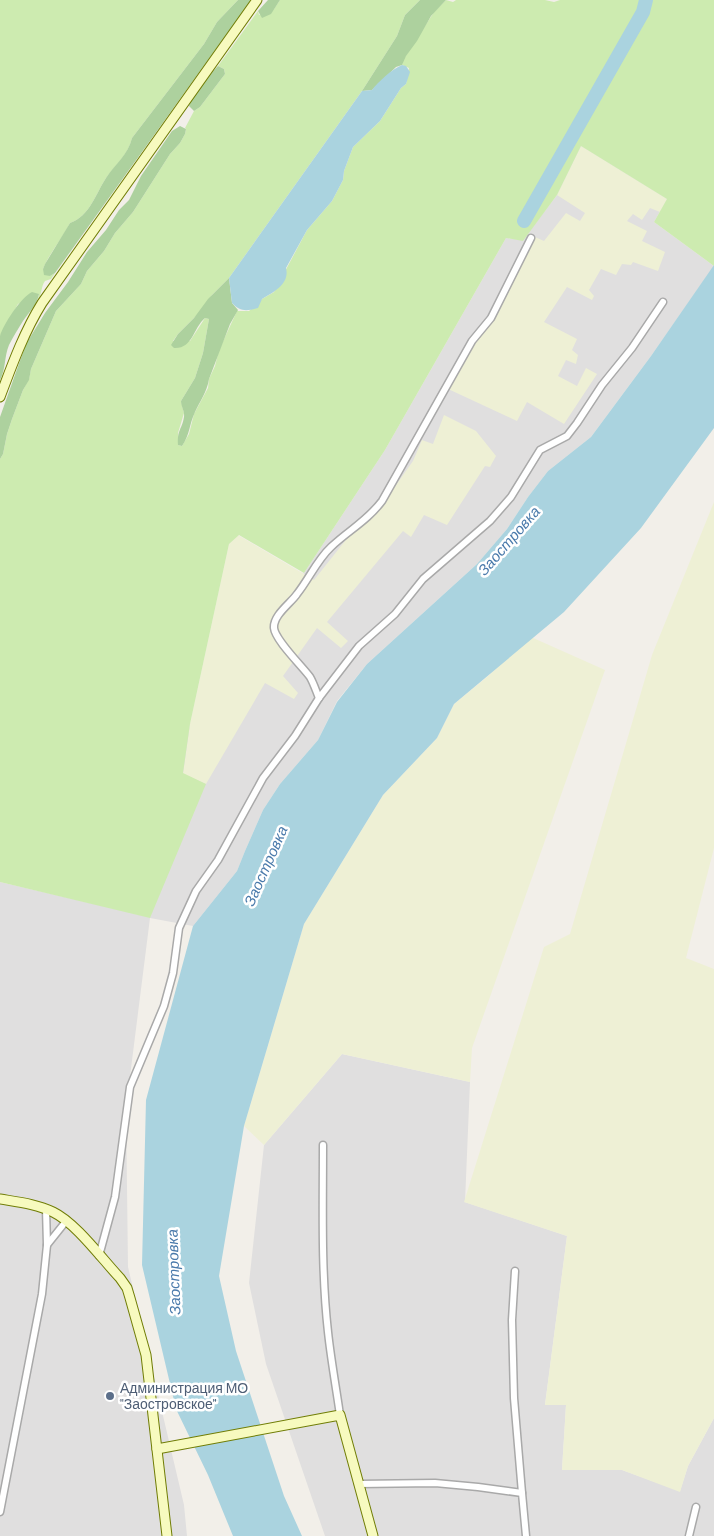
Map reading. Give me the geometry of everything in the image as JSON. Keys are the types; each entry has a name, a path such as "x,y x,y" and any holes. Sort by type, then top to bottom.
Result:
{"street":[{"path":"0,397 16,354 42,303 257,0"},
{"path":"319,698 311,680 284,646 276,632 274,626 278,616 298,594 330,547 372,515 382,502 472,341 491,318 531,238"},
{"path":"99,1256 115,1197 130,1087 164,1006 173,973 179,928 196,892 218,860 263,778 358,646 395,614 423,579 490,521 511,497 540,450 567,436 578,423 602,385 632,348 664,302"},
{"path":"323,1145 323,1245 328,1332 340,1415 373,1536"},
{"path":"0,1200 46,1209 67,1220 127,1288 146,1355 167,1536"},
{"path":"0,1512 42,1294 47,1245 46,1209"},
{"path":"47,1245 67,1220"},
{"path":"515,1271 512,1320 514,1398 526,1536"},
{"path":"157,1449 340,1415"},
{"path":"358,1484 435,1483 522,1493"},
{"path":"689,1536 696,1508"}],"shaded area":[{"path":"581,146 667,199 654,222 714,266 591,437 548,471 507,529 477,564 367,664 337,701 318,740 280,784 263,810 237,871 193,926 150,918 126,1108 128,1267 184,1505 187,1536 0,1536 0,882 150,917 190,724 304,573 385,450 506,238 523,240 557,195"},
{"path":"342,1054 470,1082 465,1202 567,1236 545,1405 566,1405 562,1470 622,1470 680,1491 688,1466 714,1418 714,1536 325,1536 266,1364 249,1283 264,1145"}],"green space":[{"path":"0,0 238,0 217,22 204,44 132,138 125,154 106,178 88,210 77,220 70,223 43,269 50,276 55,273 51,279 45,281 38,300 39,294 18,304 0,337"},
{"path":"238,0 251,0 55,273 50,276 44,275 43,269 45,264 70,223 77,220 88,210 106,178 128,149 132,138 204,44 217,22"},
{"path":"268,0 280,0 271,14 262,18 258,11"},
{"path":"280,0 420,0 405,15 397,36 362,91 229,278 173,341 190,341 205,318 209,319 203,353 195,378 181,401 184,413 178,433 178,445 182,446 189,434 194,414 208,388 209,379 219,350 237,311 249,311 262,299 274,292 307,230 332,201 343,180 344,171 353,147 380,121 401,88 406,84 409,68 402,65 403,60 434,12 446,0 453,2 456,0 545,0 554,2 560,0 714,0 714,266 654,222 667,199 581,146 557,195 523,241 506,238 385,450 304,573 239,535 229,544 190,724 183,773 206,784 150,918 0,882 0,459 12,419 56,311 81,284 87,271 133,212 170,154 180,143 194,111 200,107 225,74 224,69 218,66 258,11 259,15 274,9"},
{"path":"420,0 446,0 431,16 402,65 396,67 372,90 362,91 397,36 405,15"},
{"path":"218,66 224,69 225,74 200,107 194,111 189,106 190,102 201,85"},
{"path":"180,126 186,129 180,143 170,154 133,212 87,271 81,284 56,311 12,419 0,459 0,417 26,344 87,252 129,200 141,176 172,131"},
{"path":"581,146 667,199 660,212 650,208 642,220 633,214 627,221 647,231 642,241 665,252 658,271 633,262 631,265 622,264 616,275 601,269 589,290 594,296 592,300 567,287 544,322 577,339 572,350 578,355 576,364 566,360 558,376 577,386 586,368 597,374 564,424 527,402 517,421 446,388 467,345 475,343 535,237 544,241 566,213 580,221 585,213 557,195"},
{"path":"229,278 232,303 238,310 230,324 207,388 193,417 187,437 182,446 178,445 178,436 184,415 181,401 195,378 203,353 209,319 205,318 201,322 189,342 185,345 174,348 171,345 208,299"},
{"path":"32,292 39,294 38,298 9,345 0,380 0,336 13,312 23,299"},
{"path":"444,415 476,431 496,456 490,467 485,466 447,525 424,515 411,537 403,531 327,622 348,641 341,648 317,628 283,676 298,693 294,699 265,683 206,784 183,774 190,724 229,544 238,535 314,580 384,492 389,495 413,461 422,440 433,444"},
{"path":"714,502 714,848 686,958 714,969 714,1418 688,1466 680,1492 622,1470 562,1470 566,1405 545,1405 567,1236 464,1202 544,947 570,934 652,655"},
{"path":"531,637 605,670 472,1048 470,1082 342,1054 264,1145 244,1126 304,924 383,795 437,738 454,704"}],"water":[{"path":"402,65 406,66 410,72 406,84 401,88 380,121 353,147 344,171 343,180 332,201 307,230 286,268 286,279 280,287 262,299 258,308 247,310 238,308 232,303 229,278 362,91 372,90 394,69"},
{"name":"Заостровка","path":"714,265 714,428 641,528 564,612 454,704 437,738 383,795 304,924 244,1126 219,1276 236,1351 284,1496 302,1536 233,1536 208,1475 176,1409 142,1265 146,1100 193,926 237,871 263,810 280,784 318,740 337,702 367,664 477,564 507,529 548,471 591,437 651,356"}],"waterway":[{"path":"524,221 643,12 646,0"}],"place":[{"name":"Администрация МО \"Заостровское\"","path":"110,1396"}]}
